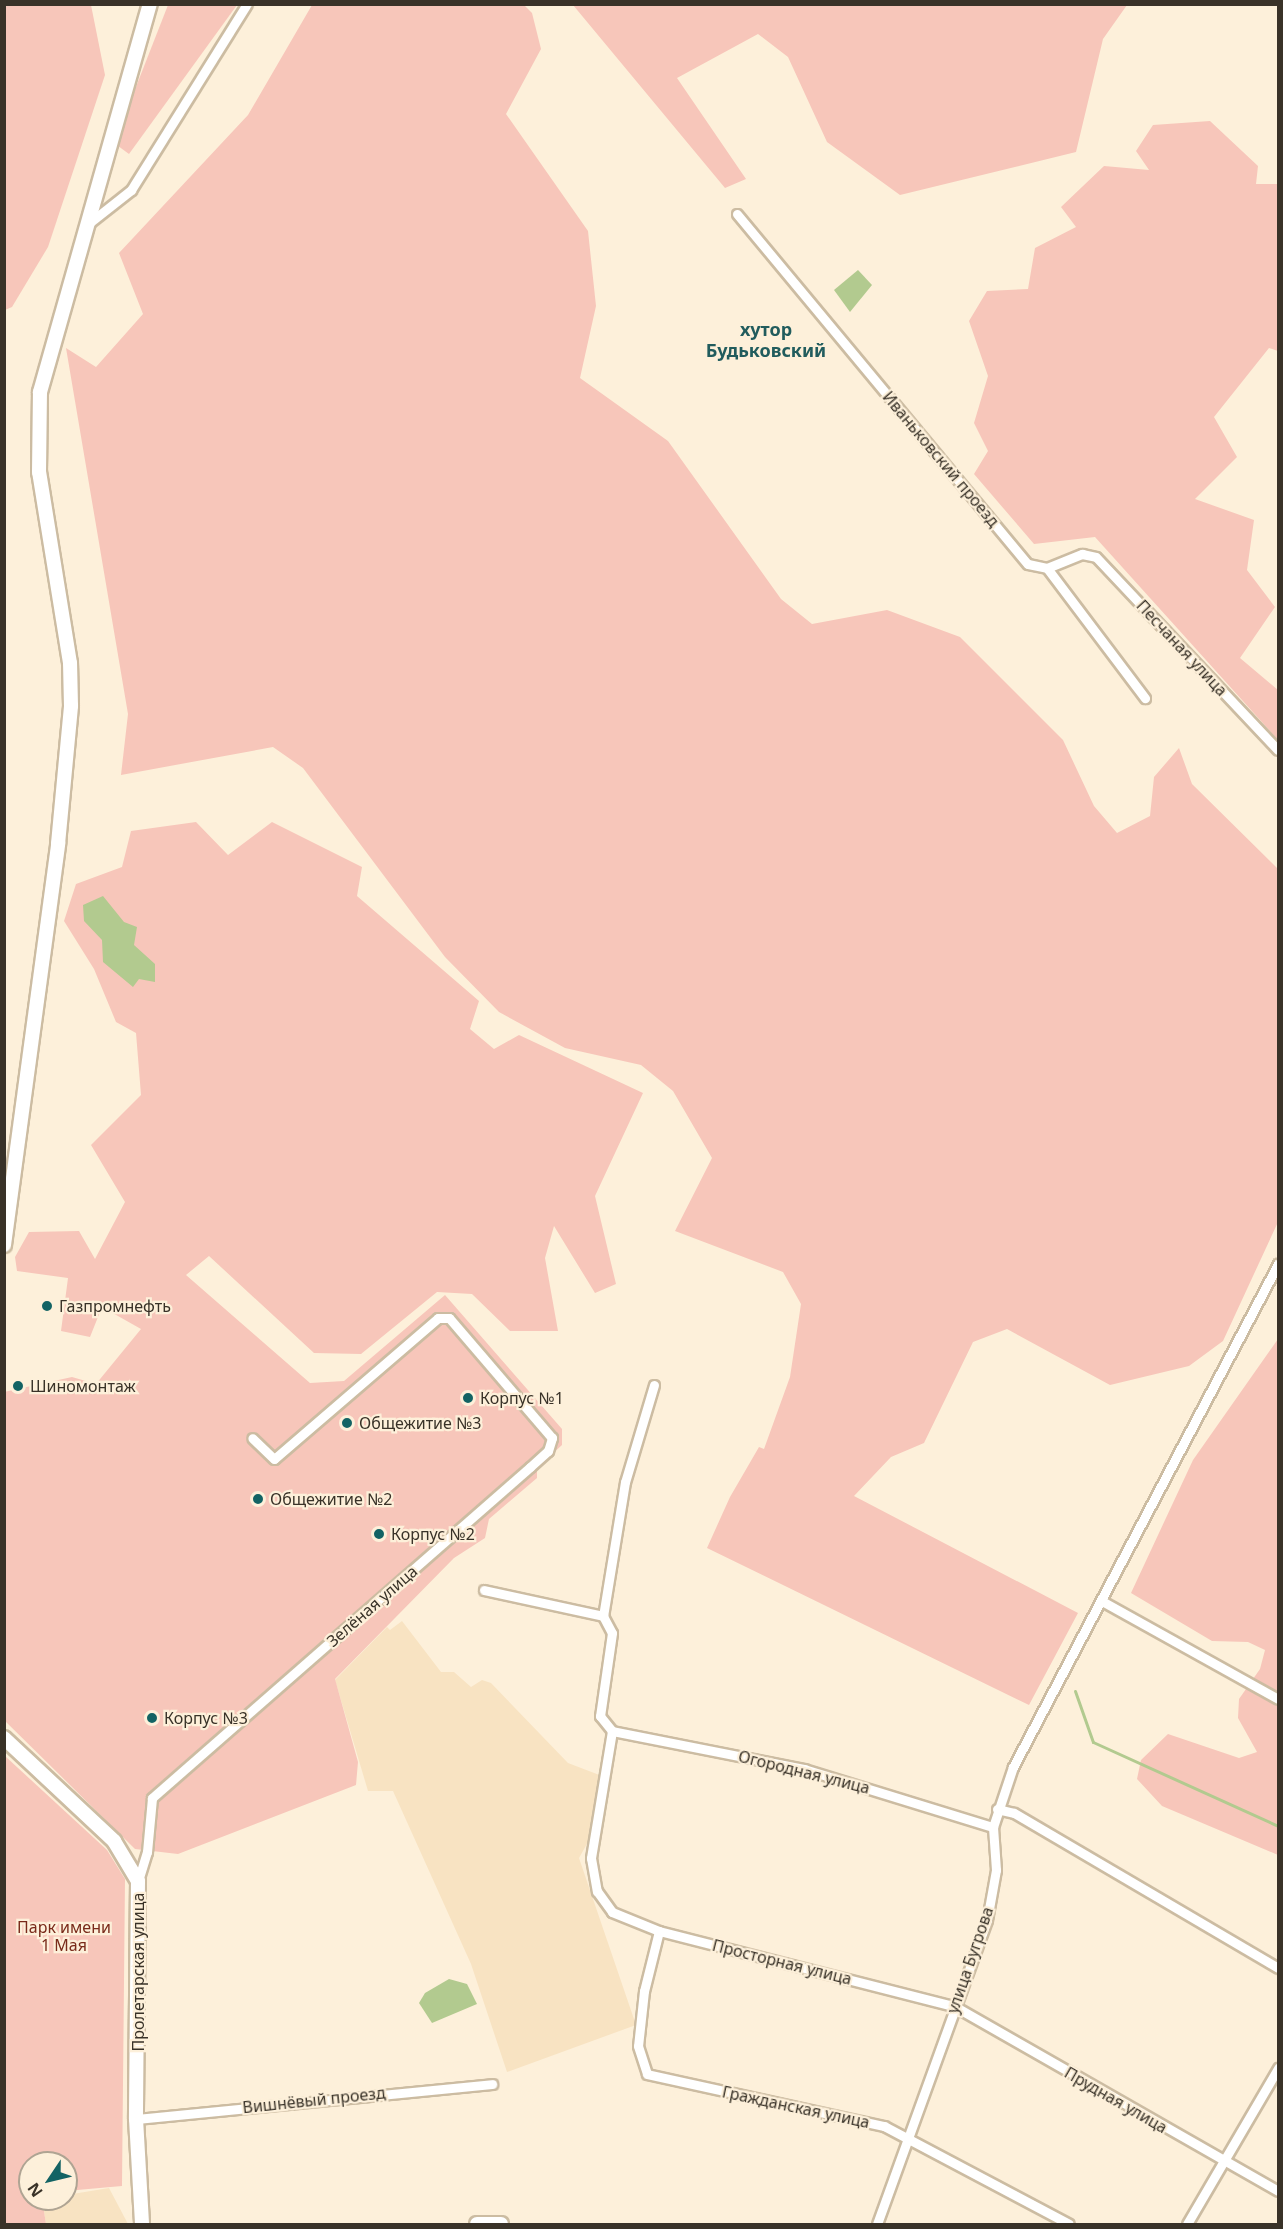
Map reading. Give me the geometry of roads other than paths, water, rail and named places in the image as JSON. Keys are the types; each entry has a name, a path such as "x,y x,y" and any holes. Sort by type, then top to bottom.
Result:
{"street":[{"path":"4,1245 58,844 70,706 70,663 39,472 37,424 46,366 150,4"},
{"path":"86,225 131,190 247,4"},
{"name":"Иваньковский проезд","path":"737,214 1028,564 1047,568 1145,698"},
{"name":"Песчаная улица","path":"1047,568 1082,554 1096,557 1278,750"},
{"name":"улица Бугрова","path":"877,2224 987,1920 996,1870 993,1827 997,1809 1102,1601 1278,1264"},
{"name":"Зелёная улица","path":"138,1881 147,1852 152,1798 548,1451 552,1438 449,1318 438,1318 274,1459 252,1438"},
{"path":"612,1731 600,1716 612,1633 603,1616 625,1482 654,1385"},
{"path":"484,1590 603,1616"},
{"path":"1102,1601 1278,1699"},
{"name":"Огородная улица","path":"612,1731 804,1769 993,1827"},
{"name":"Просторная улица","path":"612,1731 591,1858 597,1891 612,1912 659,1931 954,2006"},
{"name":"Пролетарская улица","path":"4,1738 114,1841 138,1881 136,2119 142,2224"},
{"path":"997,1809 1014,1813 1278,1968"},
{"name":"Гражданская улица","path":"659,1931 644,1992 638,2046 647,2074 884,2126 1070,2224"},
{"name":"Прудная улица","path":"954,2006 1225,2164 1278,2191"},
{"path":"1187,2224 1225,2164 1278,2068"},
{"name":"Вишнёвый проезд","path":"136,2119 492,2084"},
{"path":"481,2224 501,2224"}],"waterway":[{"path":"1075,1691 1093,1742 1278,1826"}],"place":[{"name":"Газпромнефть","path":"47,1306"},
{"name":"Шиномонтаж","path":"18,1386"},
{"name":"Корпус №1","path":"468,1398"},
{"name":"Общежитие №3","path":"347,1423"},
{"name":"Общежитие №2","path":"258,1499"},
{"name":"Корпус №2","path":"379,1534"},
{"name":"Корпус №3","path":"152,1718"}],"district":[{"name":"хутор Будьковский","path":"766,340"}],"park label":[{"name":"Парк имени 1 Мая","path":"64,1936"}]}
